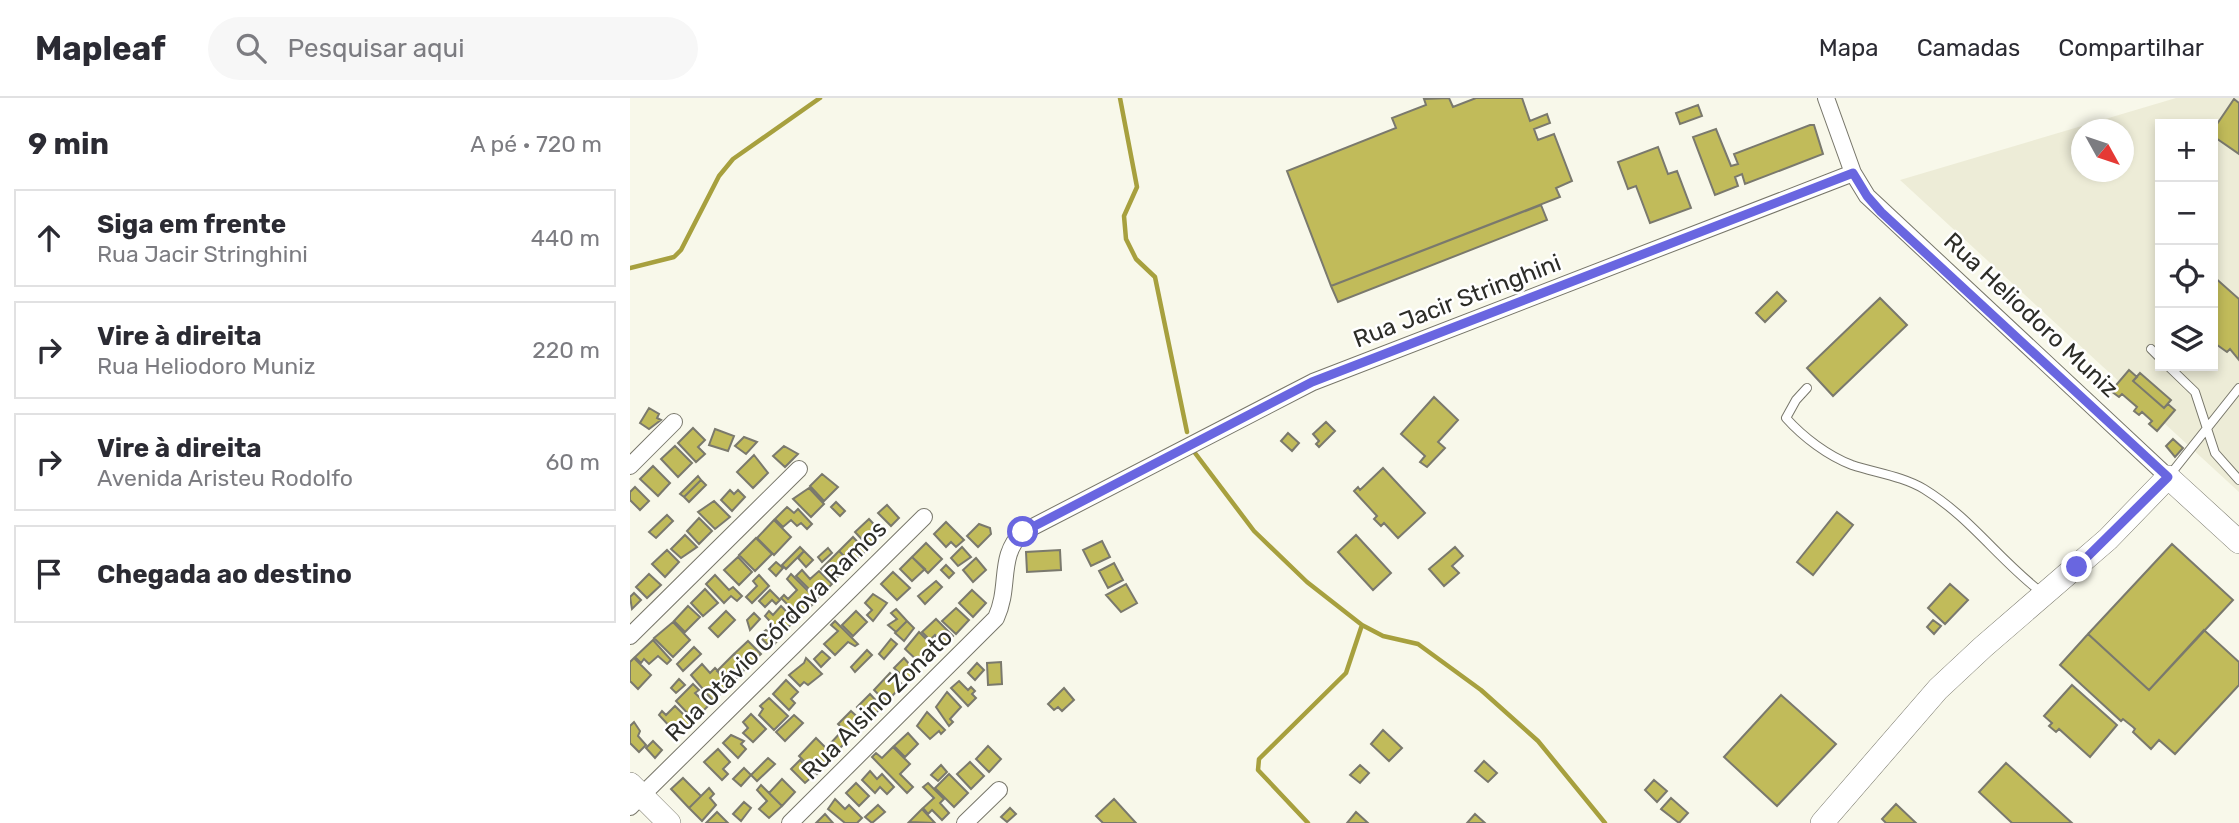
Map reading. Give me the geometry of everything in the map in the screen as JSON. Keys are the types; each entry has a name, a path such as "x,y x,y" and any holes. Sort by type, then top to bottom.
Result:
{"street":[{"name":"Rua Heliodoro Muniz","path":"1826,98 1853,173 1881,212 2239,542"},
{"name":"Rua Jacir Stringhini","path":"996,618 1004,599 1008,550 1023,532 1236,419 1359,363 1853,173"},
{"path":"631,464 674,422"},
{"path":"630,636 799,469"},
{"path":"1822,823 1938,690 2108,539 2168,477"},
{"name":"Rua Otávio Córdova Ramos","path":"634,796 924,517"},
{"name":"Rua Alsino Zonato","path":"790,823 996,618"},
{"path":"965,823 999,790"},
{"path":"634,796 669,823"}],"lane":[{"path":"2151,349 2155,353"},
{"path":"2173,371 2195,392 2203,412 2205,431 2215,453 2239,480"},
{"path":"1807,388 1796,400 1786,418 1798,431 1839,460 1920,486 1939,498 1974,526 2018,575 2043,594"},
{"path":"2168,477 2239,388"}],"shaded area":[{"path":"2176,98 2239,98 2239,492 1900,180 2071,129 2071,182 2134,182 2134,119 2105,119"}],"building":[{"path":"1449,98 1453,107 1476,98 1522,98 1530,121 1547,114 1550,123 1534,129 1538,140 1554,134 1572,181 1556,188 1560,197 1331,286 1287,171 1396,128 1392,118 1426,105 1424,99"},
{"path":"2234,99 2239,103 2239,154 2218,139 2218,123"},
{"path":"1698,105 1702,116 1680,124 1676,113"},
{"path":"1814,125 1823,154 1745,184 1742,174 1735,177 1738,186 1715,195 1693,137 1716,129 1731,166 1738,164 1734,154"},
{"path":"1658,147 1668,174 1677,171 1691,208 1650,223 1636,186 1628,189 1618,162"},
{"path":"1541,205 1547,220 1338,302 1331,286"},
{"path":"2218,280 2239,299 2239,360 2230,349 2227,352 2218,346"},
{"path":"1777,292 1786,301 1765,322 1756,313"},
{"path":"1880,298 1907,325 1833,396 1807,368"},
{"path":"2129,370 2137,377 2133,381 2164,408 2168,404 2175,410 2157,431 2149,424 2152,421 2142,412 2139,415 2134,411 2137,407 2122,394 2119,397 2111,391"},
{"path":"2140,373 2171,400 2164,408 2133,381"},
{"path":"1434,397 1458,420 1438,442 1445,448 1427,467 1420,462 1425,456 1401,434"},
{"path":"649,408 659,414 657,418 661,420 649,429 640,423"},
{"path":"1326,422 1335,431 1319,447 1316,444 1319,441 1313,434"},
{"path":"693,428 705,440 698,447 705,454 696,462 678,443"},
{"path":"715,429 734,436 728,451 709,445"},
{"path":"1288,433 1299,443 1292,451 1281,441"},
{"path":"744,437 757,442 746,454 735,446"},
{"path":"2173,439 2183,448 2175,457 2166,446"},
{"path":"675,446 692,463 678,477 661,459"},
{"path":"784,446 798,454 785,467 773,456"},
{"path":"754,455 768,473 753,488 737,472"},
{"path":"653,466 670,483 658,496 640,479"},
{"path":"1383,468 1425,513 1398,538 1384,523 1381,526 1374,519 1377,516 1354,491 1358,487 1360,490"},
{"path":"822,474 838,487 824,501 810,486"},
{"path":"698,476 701,480 684,497 680,494"},
{"path":"701,480 706,485 689,502 684,497"},
{"path":"635,487 649,501 640,510 630,500 630,492"},
{"path":"809,488 824,504 811,517 793,499"},
{"path":"730,490 734,494 738,490 745,497 732,511 721,500"},
{"path":"714,501 730,517 715,529 698,512"},
{"path":"836,502 845,511 840,516 831,507"},
{"path":"887,505 899,518 891,526 878,513"},
{"path":"787,507 794,513 798,509 812,524 807,529 801,523 797,526 791,520 783,527 775,519"},
{"path":"1837,512 1853,525 1813,575 1797,562"},
{"path":"667,515 673,521 656,538 649,532"},
{"path":"699,518 712,531 699,544 687,531"},
{"path":"869,519 883,534 869,547 855,532"},
{"path":"774,520 791,537 774,555 757,538"},
{"path":"946,522 964,540 956,547 951,542 946,547 934,534"},
{"path":"979,524 990,528 991,534 978,547 967,536"},
{"path":"685,535 697,547 681,558 671,549"},
{"path":"1356,535 1391,573 1373,590 1338,552"},
{"path":"853,537 866,551 852,564 839,551"},
{"path":"756,538 772,554 755,571 739,555"},
{"path":"1102,541 1110,557 1091,566 1083,550"},
{"path":"926,543 942,559 928,573 912,557"},
{"path":"2172,544 2233,600 2149,690 2088,634"},
{"path":"800,547 804,551 786,569 782,565"},
{"path":"962,547 971,557 958,566 951,558"},
{"path":"1455,547 1463,556 1452,566 1459,573 1444,586 1429,569"},
{"path":"828,548 832,553 822,562 818,557"},
{"path":"667,550 679,562 665,577 652,564"},
{"path":"1060,550 1061,570 1027,572 1026,552"},
{"path":"804,551 813,560 806,567 798,558"},
{"path":"839,551 852,564 833,581 821,569"},
{"path":"738,557 752,572 739,585 724,570"},
{"path":"912,557 925,569 912,581 900,569"},
{"path":"976,558 986,570 973,582 963,570"},
{"path":"776,562 783,568 776,576 769,569"},
{"path":"1114,563 1123,580 1108,588 1099,571"},
{"path":"946,565 954,573 949,578 941,570"},
{"path":"802,570 810,579 819,571 832,584 818,598 796,576"},
{"path":"893,572 910,588 897,600 881,584"},
{"path":"649,574 661,585 647,598 636,587"},
{"path":"791,574 817,600 800,617 781,598 784,595 788,599 797,590 787,579"},
{"path":"715,575 729,590 733,587 742,596 737,601 731,596 724,603 706,584"},
{"path":"759,575 769,586 752,603 746,597 757,586 753,581"},
{"path":"936,581 942,587 925,604 918,596"},
{"path":"1126,584 1137,603 1121,612 1106,595"},
{"path":"1950,584 1968,600 1945,624 1928,608"},
{"path":"705,589 718,603 703,616 691,603"},
{"path":"770,590 780,600 776,604 772,600 765,607 759,601"},
{"path":"972,590 986,603 973,617 959,603"},
{"path":"634,593 641,600 632,609 630,597"},
{"path":"873,594 887,603 873,621 867,615 872,610 865,603"},
{"path":"688,606 700,617 685,632 674,621"},
{"path":"781,606 795,620 782,634 765,616 769,611 773,615"},
{"path":"956,608 969,620 956,634 942,621"},
{"path":"896,609 907,621 896,632 888,625 897,619 891,613"},
{"path":"726,611 735,620 718,637 709,628"},
{"path":"856,611 867,622 853,636 842,625"},
{"path":"754,613 760,619 750,630 747,620"},
{"path":"936,619 953,636 944,645 935,635 930,640 922,632"},
{"path":"1933,620 1941,626 1934,634 1927,627"},
{"path":"835,621 858,644 855,646 848,642 835,655 824,644 838,631 831,625"},
{"path":"907,621 914,628 904,641 895,633"},
{"path":"673,622 690,640 673,657 654,638"},
{"path":"766,630 779,639 771,648 759,636"},
{"path":"2204,630 2239,662 2239,685 2175,754 2159,740 2151,749 2133,732 2133,727 2123,719 2121,721 2060,665 2088,634 2149,690"},
{"path":"919,632 938,651 923,666 905,649"},
{"path":"891,639 897,644 884,659 879,654"},
{"path":"653,640 671,660 667,664 658,656 649,664 644,659 641,663 635,657"},
{"path":"748,641 761,654 747,667 734,654"},
{"path":"694,647 701,654 683,671 677,664"},
{"path":"867,650 872,655 855,672 851,667"},
{"path":"822,651 830,658 821,667 814,659"},
{"path":"734,654 747,667 731,684 717,671"},
{"path":"634,658 651,675 638,689 630,681 630,662"},
{"path":"806,658 822,674 808,685 804,682 800,686 789,675 804,663"},
{"path":"904,658 916,672 908,681 894,668"},
{"path":"1001,662 1002,684 988,685 987,663"},
{"path":"977,663 984,670 975,680 968,673"},
{"path":"702,664 710,673 715,668 731,684 713,701 691,675"},
{"path":"890,673 903,685 886,702 874,690"},
{"path":"679,679 685,685 676,693 671,688"},
{"path":"786,680 798,692 791,699 795,703 789,710 773,694"},
{"path":"959,681 968,690 971,687 975,691 972,694 976,698 968,706 951,688"},
{"path":"693,684 699,690 695,693 708,706 694,720 676,701"},
{"path":"2072,685 2117,725 2090,757 2059,729 2056,732 2049,726 2052,723 2044,716"},
{"path":"1064,688 1074,700 1062,711 1058,707 1054,710 1048,704"},
{"path":"947,692 961,707 950,719 953,722 949,726 936,707"},
{"path":"870,694 882,707 869,720 857,707"},
{"path":"1781,695 1836,744 1777,806 1724,757"},
{"path":"769,698 788,716 774,730 759,715 763,709 760,706"},
{"path":"675,706 693,724 684,733 677,726 673,730 659,715 662,711 666,715"},
{"path":"851,711 864,723 851,737 838,724"},
{"path":"927,712 945,730 941,734 939,731 930,739 917,726"},
{"path":"751,714 766,729 753,742 743,733 748,728 743,722"},
{"path":"794,715 803,723 785,741 776,732"},
{"path":"634,722 640,731 638,736 646,745 639,752 630,743 630,726"},
{"path":"1383,730 1402,748 1389,761 1371,744"},
{"path":"841,732 849,739 836,752 829,745"},
{"path":"908,733 918,744 905,757 894,746"},
{"path":"731,735 744,741 741,744 746,749 738,758 723,743"},
{"path":"816,738 834,756 817,774 799,756"},
{"path":"653,741 662,750 655,758 646,748"},
{"path":"988,746 1001,759 989,772 976,759"},
{"path":"893,747 910,764 900,774 913,787 907,793 872,757 876,753 882,758"},
{"path":"718,749 730,762 723,769 728,774 722,780 704,762"},
{"path":"768,758 775,764 757,781 751,775"},
{"path":"800,760 814,775 805,783 791,769"},
{"path":"1484,761 1497,773 1488,782 1475,771"},
{"path":"970,762 984,776 971,789 957,774"},
{"path":"2006,763 2072,823 2012,823 1979,792"},
{"path":"941,765 947,772 938,781 931,775"},
{"path":"1360,765 1369,773 1360,783 1350,775"},
{"path":"744,768 751,775 741,786 733,779"},
{"path":"870,771 877,779 882,774 894,787 887,794 880,787 875,793 862,780"},
{"path":"949,774 968,793 954,807 935,788"},
{"path":"683,778 701,796 689,808 671,789"},
{"path":"782,779 795,792 782,806 769,793"},
{"path":"1654,780 1667,791 1657,802 1645,790"},
{"path":"856,783 869,796 859,806 846,793"},
{"path":"928,783 944,799 940,803 949,813 942,820 932,810 928,814 923,808 934,798 923,787"},
{"path":"761,785 782,806 769,818 759,809 767,801 757,790"},
{"path":"709,788 714,794 710,798 716,805 702,821 689,808"},
{"path":"1671,798 1688,813 1679,823 1661,809"},
{"path":"835,799 845,809 849,805 862,818 857,823 845,823 828,809"},
{"path":"1114,799 1136,823 1103,823 1096,816"},
{"path":"744,802 751,808 741,821 733,814"},
{"path":"1896,804 1916,823 1886,823 1882,819"},
{"path":"878,805 885,812 872,823 865,817"},
{"path":"1010,808 1016,814 1007,822 1001,817"},
{"path":"922,809 935,823 909,822"},
{"path":"717,812 728,823 706,823"},
{"path":"1356,812 1368,823 1347,823"},
{"path":"825,814 833,823 816,823"},
{"path":"1475,814 1485,823 1467,823"}],"waterway":[{"path":"630,268 674,257 681,250 719,176 733,159 820,98"},
{"path":"1120,98 1137,187 1124,216 1126,239 1136,259 1155,277 1187,432"},
{"path":"1195,453 1254,531 1307,582 1362,625 1383,636 1418,644 1481,690 1538,741 1605,823"},
{"path":"1308,823 1258,770 1259,759 1346,673 1362,625"}],"route":[{"path":"1023,532 1312,382 1853,173 1881,212 2168,477 2077,567"}]}
